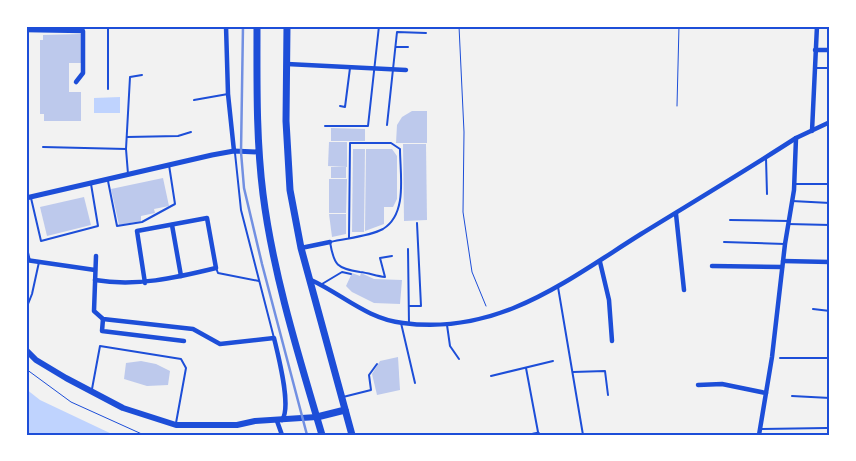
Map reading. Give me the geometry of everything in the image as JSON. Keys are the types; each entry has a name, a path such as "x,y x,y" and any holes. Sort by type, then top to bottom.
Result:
{"main road":[{"path":"257,26 257,123 263,194 272,246 322,435"},
{"path":"287,26 286,121 290,190 302,248 352,435"},
{"path":"26,350 36,360 123,408 176,426 204,427 317,417 345,410"}],"street":[{"path":"226,26 228,94 234,151"},
{"path":"812,131 817,26"},
{"path":"26,30 83,31 83,73 76,82"},
{"path":"816,50 830,50"},
{"path":"287,64 406,70"},
{"path":"311,280 364,310 401,323 447,325 471,322 515,309 558,287 600,262 796,138 830,122"},
{"path":"759,432 772,357 782,267 792,201 796,138"},
{"path":"29,197 234,151 259,152"},
{"path":"676,214 684,290"},
{"path":"95,280 113,284 145,283 216,268 207,218 137,231 145,283"},
{"path":"172,225 181,276"},
{"path":"302,248 330,242"},
{"path":"96,256 94,311 102,319 193,329 220,344 274,338 283,380 285,412 279,420 282,435"},
{"path":"28,260 95,270"},
{"path":"783,261 830,262"},
{"path":"600,262 608,300 612,341"},
{"path":"712,266 782,267"},
{"path":"102,319 102,332 184,341"},
{"path":"698,385 722,384 766,393"}],"lane":[{"path":"108,26 108,89"},
{"path":"325,126 368,126 378,26"},
{"path":"387,125 397,32 426,33"},
{"path":"396,47 408,47"},
{"path":"814,67 830,68"},
{"path":"340,106 345,107 350,68"},
{"path":"128,174 126,149 130,77 142,75"},
{"path":"194,100 228,94"},
{"path":"127,137 178,136 191,132"},
{"path":"349,238 350,143 391,143 400,149 399,207 382,229 349,238 330,242 333,257 340,268 346,271 385,276 380,258 392,256"},
{"path":"43,147 126,149"},
{"path":"234,151 242,210 274,338"},
{"path":"766,158 767,194"},
{"path":"107,178 117,226 142,222 175,204 169,165"},
{"path":"29,197 41,241 98,226 91,182"},
{"path":"794,184 830,184"},
{"path":"792,201 830,203"},
{"path":"730,220 830,225"},
{"path":"409,306 421,306 417,223"},
{"path":"724,242 785,244"},
{"path":"26,244 28,260"},
{"path":"408,249 409,324"},
{"path":"26,309 32,294 39,262"},
{"path":"216,268 218,273 259,281"},
{"path":"319,284 342,272 351,274"},
{"path":"558,287 583,435"},
{"path":"813,309 830,310"},
{"path":"401,323 415,382"},
{"path":"447,325 450,346 459,359"},
{"path":"92,391 100,346 181,359 186,368 176,426"},
{"path":"780,358 830,358"},
{"path":"491,376 553,361"},
{"path":"342,397 371,390 369,375 376,364"},
{"path":"526,368 537,434"},
{"path":"573,372 605,371 608,395"},
{"path":"792,396 830,398"},
{"path":"759,432 827,428"}],"path":[{"path":"459,26 464,132 463,212 472,272 486,306"},
{"path":"676,106 679,26"},
{"path":"26,370 71,402 144,435"}],"water":[{"path":"120,97 120,113 94,113 94,98"},
{"path":"26,389 40,400 114,435 26,435"}],"building":[{"path":"81,34 81,63 69,63 69,92 81,92 81,121 44,121 44,114 40,114 40,40 43,40 43,35"},
{"path":"412,111 427,111 427,143 396,143 397,125 402,117"},
{"path":"331,128 365,129 365,141 331,141"},
{"path":"329,142 347,142 347,167 328,166"},
{"path":"403,144 426,144 427,220 404,221"},
{"path":"353,149 365,149 364,232 352,232"},
{"path":"366,149 392,149 397,156 397,199 393,207 384,207 384,224 365,231"},
{"path":"331,167 346,167 346,178 331,178"},
{"path":"163,178 169,206 154,209 155,213 141,216 141,221 119,225 111,189"},
{"path":"329,179 347,179 346,213 329,213"},
{"path":"84,197 91,225 47,236 40,207"},
{"path":"329,214 346,214 346,234 332,237"},
{"path":"352,273 360,276 361,273 374,279 402,280 400,304 374,303 352,292 346,286"},
{"path":"398,357 400,390 377,395 372,374 380,361"},
{"path":"141,361 156,364 170,371 168,385 147,386 124,379 126,363"}],"railway":[{"path":"243,26 241,152 244,188 307,435"}]}
